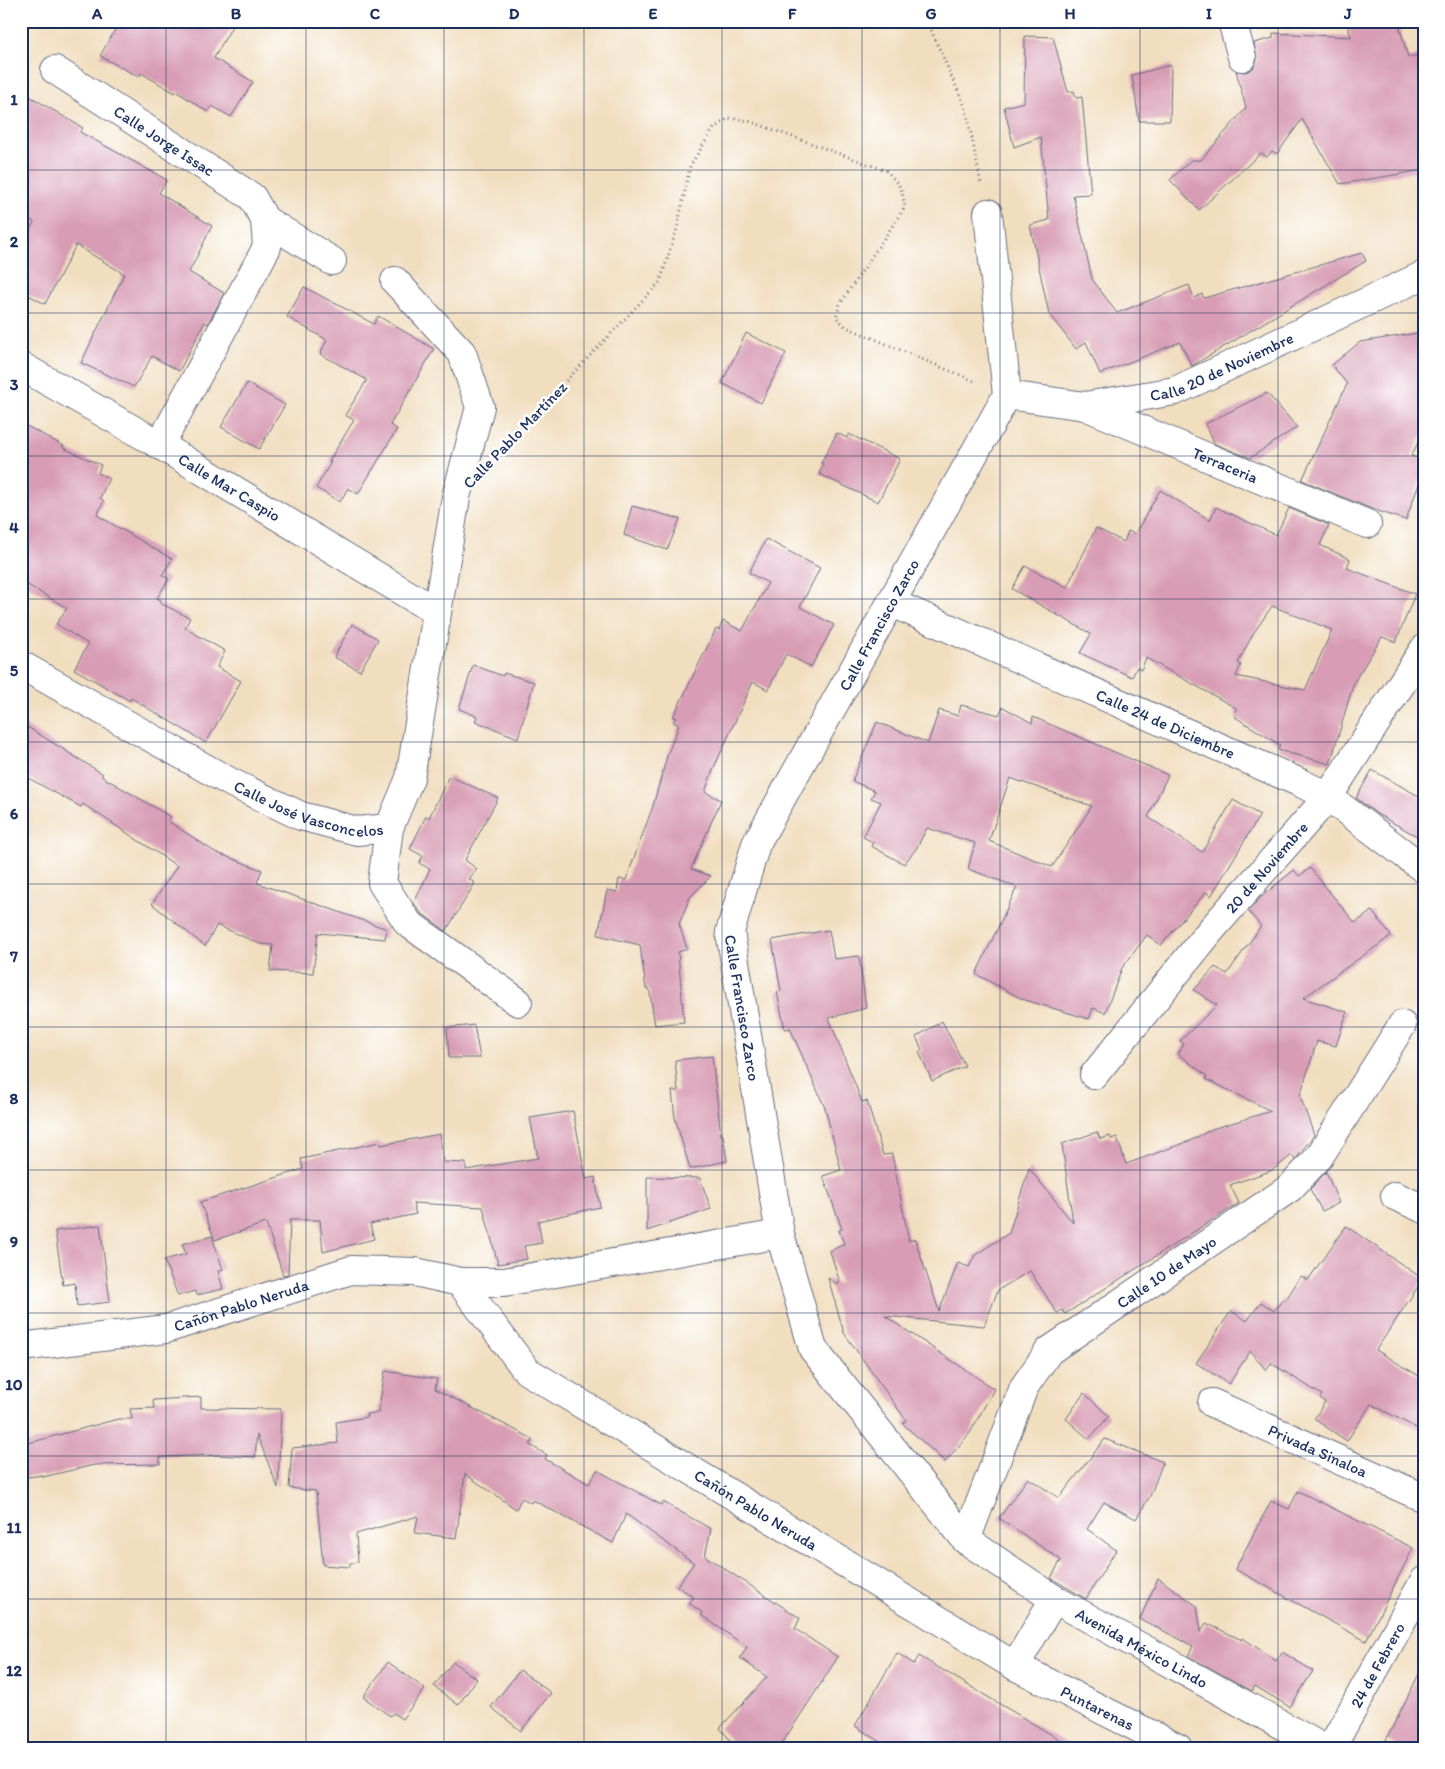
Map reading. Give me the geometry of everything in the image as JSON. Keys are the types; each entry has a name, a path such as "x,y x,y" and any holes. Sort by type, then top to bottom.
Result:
{"street":[{"path":"1232,21 1242,57"},
{"name":"Calle Jorge Issac","path":"55,70 252,197 265,220 267,247 160,445"},
{"path":"988,213 1006,395"},
{"name":"Calle Jorge Issac","path":"265,220 332,261"},
{"name":"Calle 20 de Noviembre","path":"1006,395 1085,406 1174,391 1424,275"},
{"name":"Calle Pablo Martínez","path":"389,828 410,778 435,611 456,497 480,407 462,353 395,281"},
{"name":"Calle Mar Caspio","path":"21,366 160,445 435,611"},
{"name":"Calle Francisco Zarco","path":"780,1234 730,932 756,844 892,603 1006,395"},
{"name":"Terraceria","path":"1085,406 1367,524"},
{"name":"Calle 24 de Diciembre","path":"892,603 1328,797 1424,869"},
{"name":"20 de Noviembre","path":"1094,1075 1211,930 1328,797 1424,649"},
{"name":"Calle José Vasconcelos","path":"21,665 232,783 301,816 357,831 389,828 382,883 408,923 518,1002"},
{"name":"Calle 10 de Mayo","path":"966,1540 1024,1387 1049,1351 1290,1188 1319,1157 1402,1025"},
{"path":"1395,1196 1424,1209"},
{"path":"780,1234 813,1349 966,1540"},
{"name":"Cañón Pablo Neruda","path":"21,1347 166,1329 351,1270 415,1272 460,1282 504,1282 780,1234"},
{"name":"Cañón Pablo Neruda","path":"460,1282 527,1371 1016,1666"},
{"name":"Privada Sinaloa","path":"1212,1403 1424,1498"},
{"name":"Avenida México Lindo","path":"966,1540 1054,1599 1322,1748"},
{"name":"24 de Febrero","path":"1331,1748 1424,1581"},
{"path":"1016,1666 1054,1599"},
{"name":"Puntarenas","path":"1016,1666 1178,1748"}],"path":[{"path":"927,21 966,109 988,213"},
{"name":"Calle Pablo Martínez","path":"503,447 660,282 678,225 690,166 714,128 729,118 749,121 886,171 901,188 905,207 840,304 836,317 846,327 1006,395"}],"building":[{"path":"120,21 235,21 214,58 253,82 231,117 212,106 208,112 176,91 175,93 141,73 139,77 100,56"},
{"path":"1347,21 1398,21 1408,57 1424,54 1424,170 1340,184 1302,119 1277,154 1272,151 1267,157 1261,153 1199,210 1170,180 1191,160 1201,160 1246,108 1236,71 1246,72 1253,68 1257,60 1254,43 1273,38 1273,33 1351,37"},
{"path":"1025,36 1053,37 1068,92 1074,91 1076,98 1082,97 1091,194 1073,195 1092,279 1117,313 1189,285 1194,298 1202,294 1204,298 1362,253 1366,261 1192,366 1180,342 1100,374 1086,342 1076,349 1049,314 1030,225 1049,220 1041,137 1014,147 1004,107 1024,102"},
{"path":"1171,65 1170,121 1139,121 1132,75"},
{"path":"21,91 83,128 80,132 167,180 159,193 212,226 189,272 224,293 208,324 205,322 179,371 152,356 134,387 81,363 124,274 76,245 45,304 21,291 21,247 34,222 21,214"},
{"path":"304,287 374,324 378,316 434,349 390,425 397,429 358,494 348,488 340,502 316,488 331,462 329,461 354,420 345,415 367,380 320,354 327,340 287,317"},
{"path":"1424,332 1424,432 1411,456 1421,459 1420,468 1424,470 1406,520 1369,508 1302,480 1347,384 1332,365 1360,342"},
{"path":"746,333 786,353 761,403 722,383"},
{"path":"247,383 285,405 259,449 221,427"},
{"path":"1267,393 1297,427 1250,458 1215,444 1205,424"},
{"path":"21,423 64,446 63,448 101,465 98,473 109,478 100,498 104,501 97,515 172,559 162,575 169,579 157,598 161,600 160,603 190,618 185,628 225,651 217,667 241,681 206,743 131,698 130,701 74,669 88,644 56,624 67,608 21,581"},
{"path":"837,433 847,438 849,434 900,459 878,502 819,474 823,464 821,463"},
{"path":"1160,490 1210,520 1216,507 1276,535 1289,508 1329,525 1320,545 1350,559 1347,568 1415,594 1396,642 1382,637 1354,682 1330,764 1278,750 1280,745 1235,717 1236,708 1146,658 1141,670 1137,667 1132,677 1080,653 1091,634 1012,589 1025,566 1067,587 1096,528 1124,542 1128,531 1135,534","holes":["1272,606 1332,630 1305,690 1236,676 1241,665 1238,663 1253,634"]},
{"path":"632,506 680,519 667,550 624,535"},
{"path":"766,539 820,568 800,607 834,625 811,667 786,654 768,690 753,682 712,772 705,792 721,800 691,869 711,876 690,897 679,924 687,949 678,952 684,1022 655,1025 649,988 646,989 640,945 598,935 607,890 617,892 619,879 626,880 653,806 668,753 679,725 673,722 676,718 673,717 716,629 719,630 723,621 742,631 768,583 749,573"},
{"path":"352,624 378,639 360,671 334,657"},
{"path":"473,665 503,676 504,673 534,682 518,738 475,721 477,716 459,709"},
{"path":"961,705 999,715 1003,707 1032,723 1033,717 1168,775 1148,817 1202,852 1233,800 1260,815 1211,896 1206,892 1161,945 1147,935 1122,968 1105,1013 1093,1008 1089,1019 1022,999 976,974 1017,887 968,869 975,843 927,828 916,849 904,864 871,846 873,842 863,837 881,802 871,798 875,791 852,781 877,722 928,743 939,710 958,716","holes":["1010,778 1092,806 1052,867 989,841"]},
{"path":"21,723 103,774 101,776 171,817 168,821 215,852 262,870 257,883 387,929 385,939 318,933 313,973 270,971 273,945 260,944 217,925 205,946 152,904 177,866 83,804 81,807 21,774"},
{"path":"1372,770 1424,799 1424,840 1377,814 1356,798"},
{"path":"449,776 498,798 465,860 477,869 469,879 475,883 446,931 420,912 414,903 430,869 419,863 423,856 410,849 426,816 429,818"},
{"path":"1310,868 1355,923 1372,911 1391,936 1303,998 1347,1012 1336,1046 1317,1041 1300,1096 1314,1135 1295,1160 1292,1155 1273,1170 1230,1185 1239,1203 1065,1314 1062,1310 1057,1313 1030,1271 998,1290 984,1326 885,1316 994,1389 970,1433 945,1462 903,1424 906,1420 844,1333 828,1278 837,1284 840,1283 830,1251 844,1244 839,1230 842,1229 823,1176 841,1170 825,1108 790,1028 785,1029 777,992 781,991 772,940 829,930 834,959 859,956 866,1008 829,1018 862,1102 867,1101 883,1155 892,1154 909,1241 915,1239 939,1311 958,1263 969,1267 975,1255 1009,1233 1029,1168 1073,1223 1062,1144 1097,1132 1100,1139 1110,1136 1111,1139 1117,1137 1126,1164 1190,1141 1212,1129 1271,1111 1206,1079 1207,1076 1178,1054 1184,1044 1180,1041 1217,1005 1194,990 1215,967 1227,974 1261,926 1248,911 1260,898 1294,870 1299,876"},
{"path":"942,1021 965,1066 932,1081 919,1052 922,1050 916,1037"},
{"path":"474,1025 480,1058 449,1058 447,1028"},
{"path":"712,1056 721,1135 723,1135 727,1161 690,1169 675,1118 672,1091 678,1091 675,1060"},
{"path":"573,1111 586,1179 595,1177 600,1207 538,1221 542,1243 524,1246 527,1259 498,1264 483,1207 413,1203 416,1214 370,1224 374,1239 323,1252 320,1220 290,1220 288,1274 283,1275 266,1223 215,1240 200,1202 303,1169 301,1159 380,1142 381,1145 440,1134 443,1162 466,1163 466,1170 538,1158 530,1118"},
{"path":"1326,1172 1339,1203 1322,1211 1310,1189"},
{"path":"647,1177 700,1178 711,1209 647,1231"},
{"path":"100,1225 110,1302 77,1306 75,1283 63,1285 55,1231"},
{"path":"1346,1226 1423,1279 1376,1350 1424,1379 1424,1432 1371,1404 1347,1441 1314,1419 1325,1402 1320,1398 1322,1395 1271,1363 1266,1370 1250,1351 1229,1384 1196,1363 1231,1311 1247,1321 1261,1302 1274,1311 1283,1299 1285,1301 1301,1276 1308,1280"},
{"path":"212,1236 223,1270 218,1271 223,1289 197,1295 195,1291 178,1296 164,1260 186,1254 182,1244"},
{"path":"385,1371 437,1379 435,1389 533,1439 530,1445 547,1455 545,1459 589,1484 597,1470 661,1505 663,1502 711,1529 705,1556 800,1618 795,1629 838,1657 779,1748 737,1748 720,1728 767,1677 740,1658 747,1647 701,1615 703,1613 689,1603 694,1597 677,1586 694,1563 626,1514 613,1543 533,1500 531,1503 522,1498 516,1509 465,1474 456,1538 415,1533 418,1516 356,1534 358,1562 350,1563 350,1567 323,1565 316,1491 289,1488 292,1448 338,1443 336,1422 367,1417 366,1414 378,1413"},
{"path":"1084,1393 1109,1416 1089,1439 1066,1419"},
{"path":"201,1397 201,1408 281,1409 278,1488 257,1435 255,1457 217,1455 160,1457 160,1464 94,1465 43,1477 43,1475 21,1478 21,1445 118,1419 132,1419 130,1409 154,1408 153,1400"},
{"path":"1105,1439 1163,1462 1150,1496 1136,1519 1104,1502 1087,1529 1116,1550 1086,1599 1051,1578 1061,1560 999,1518 1028,1478 1059,1498"},
{"path":"1298,1491 1413,1548 1366,1641 1235,1569 1271,1501 1289,1509"},
{"path":"1158,1578 1197,1606 1201,1632 1206,1623 1242,1640 1243,1638 1276,1661 1282,1652 1313,1671 1290,1707 1255,1686 1252,1691 1188,1656 1193,1646 1140,1619"},
{"path":"897,1653 914,1664 919,1656 1074,1748 891,1748 855,1726"},
{"path":"388,1662 425,1689 402,1719 393,1713 390,1716 363,1697"},
{"path":"453,1662 477,1679 458,1705 434,1686"},
{"path":"1424,1664 1424,1748 1401,1748 1386,1740"},
{"path":"520,1670 551,1693 521,1731 491,1707"}]}
